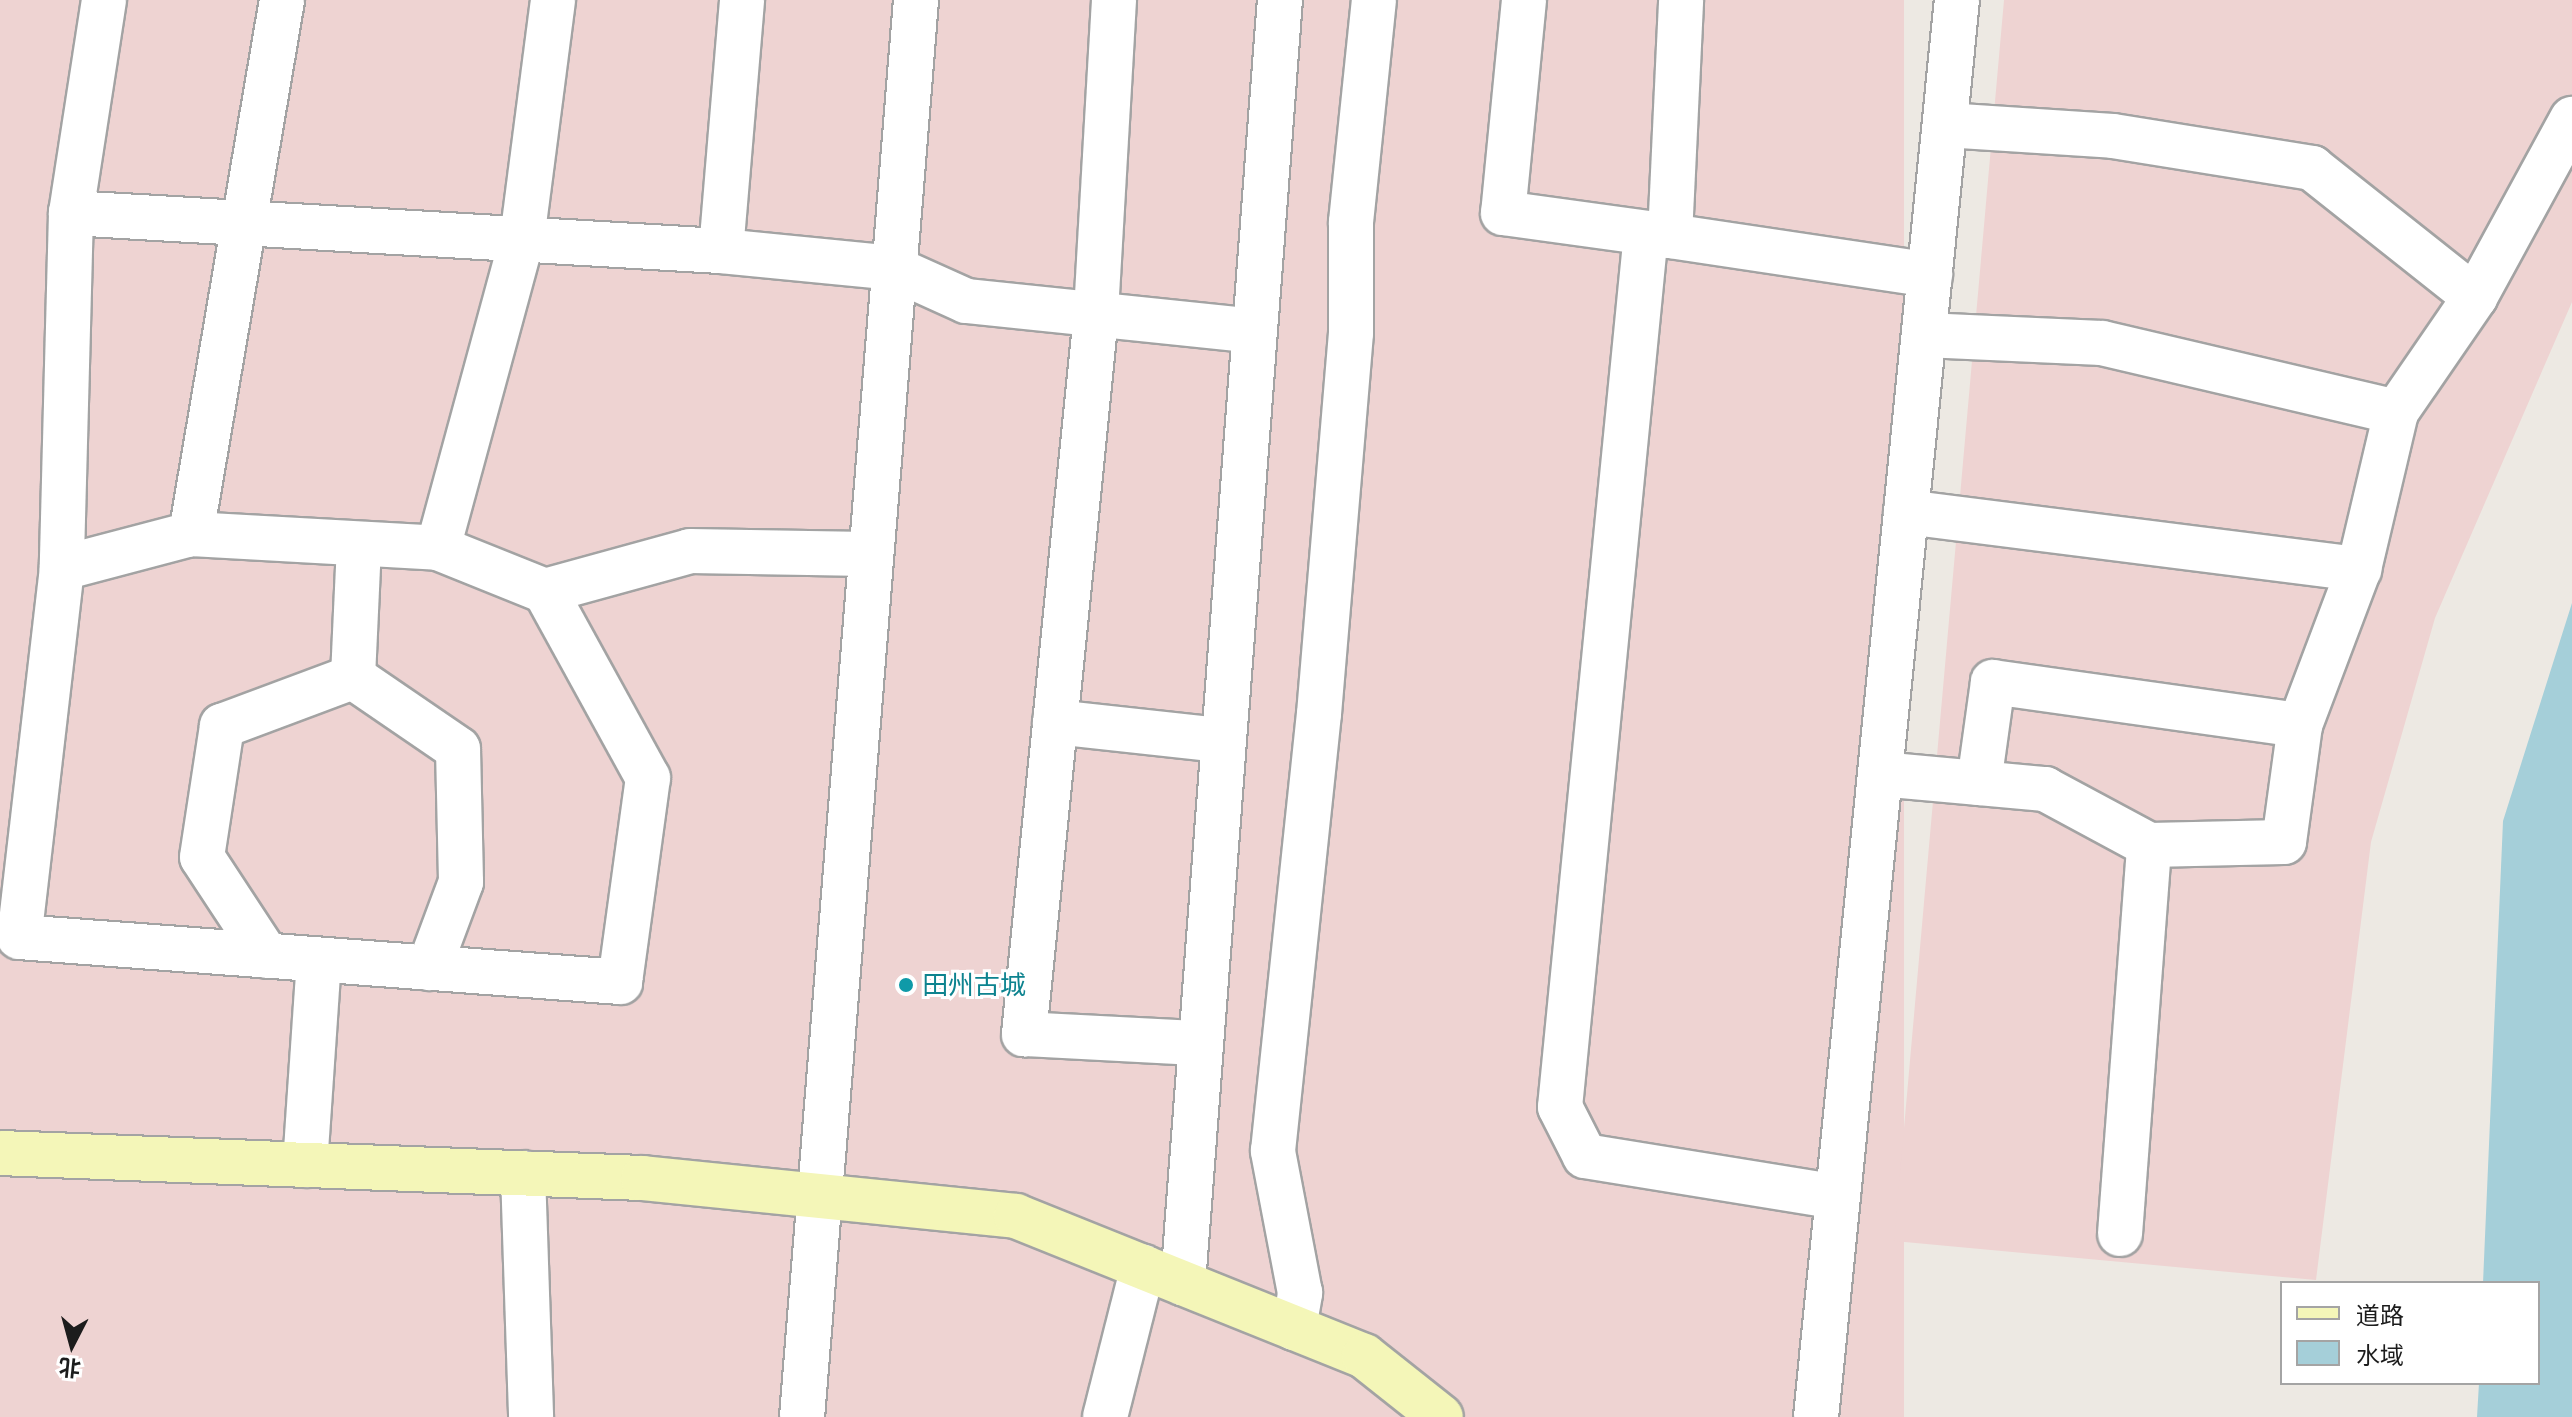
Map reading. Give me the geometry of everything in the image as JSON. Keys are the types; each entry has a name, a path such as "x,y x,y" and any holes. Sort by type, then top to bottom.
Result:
{"street":[{"path":"104,0 71,213 62,568 19,937 620,982 648,778 545,591"},
{"path":"191,534 248,223 282,0"},
{"path":"438,548 522,239 553,0"},
{"path":"721,251 742,0"},
{"path":"802,1417 824,1193 868,554 916,0"},
{"path":"1114,0 1096,315 1024,1034 1198,1043"},
{"path":"1183,1283 1198,1043 1280,0"},
{"path":"1294,1328 1300,1293 1273,1151 1319,714 1351,333 1351,222 1374,0"},
{"path":"1524,0 1503,213 1930,275"},
{"path":"1681,0 1658,235 1560,1107 1585,1156 1838,1197"},
{"path":"1816,1417 1957,0"},
{"path":"1880,774 2045,789 2149,845 2284,842 2300,725 2359,569 2396,412 2475,297 2572,119"},
{"path":"1945,125 2113,136 2312,168 2475,297"},
{"path":"71,213 721,251 893,268 966,301 1254,331"},
{"path":"1924,335 2102,343 2396,412"},
{"path":"1906,512 2359,569"},
{"path":"62,568 191,534 438,548 545,591 690,551 868,554"},
{"path":"353,677 359,544"},
{"path":"267,956 202,857 222,726 353,677"},
{"path":"353,677 458,749 461,882 429,968"},
{"path":"1979,783 1993,682 2300,725"},
{"path":"1055,722 1222,740"},
{"path":"2120,1234 2149,845"},
{"path":"305,1165 319,960"},
{"path":"0,1153 523,1173 824,1193 1016,1216 1364,1356 1441,1417"},
{"path":"523,1173 531,1417"},
{"path":"1105,1417 1143,1267"}],"shaded area":[{"name":"田州古城","path":"0,0 1904,0 1904,1417 0,1417"},
{"path":"2004,0 2572,0 2572,302 2435,618 2371,842 2316,1280 1894,1241"}],"water":[{"path":"2572,603 2572,1417 2477,1417 2479,1385 2540,1385 2540,1281 2483,1281 2503,821"}],"place":[{"name":"田州古城","path":"906,985"}]}
